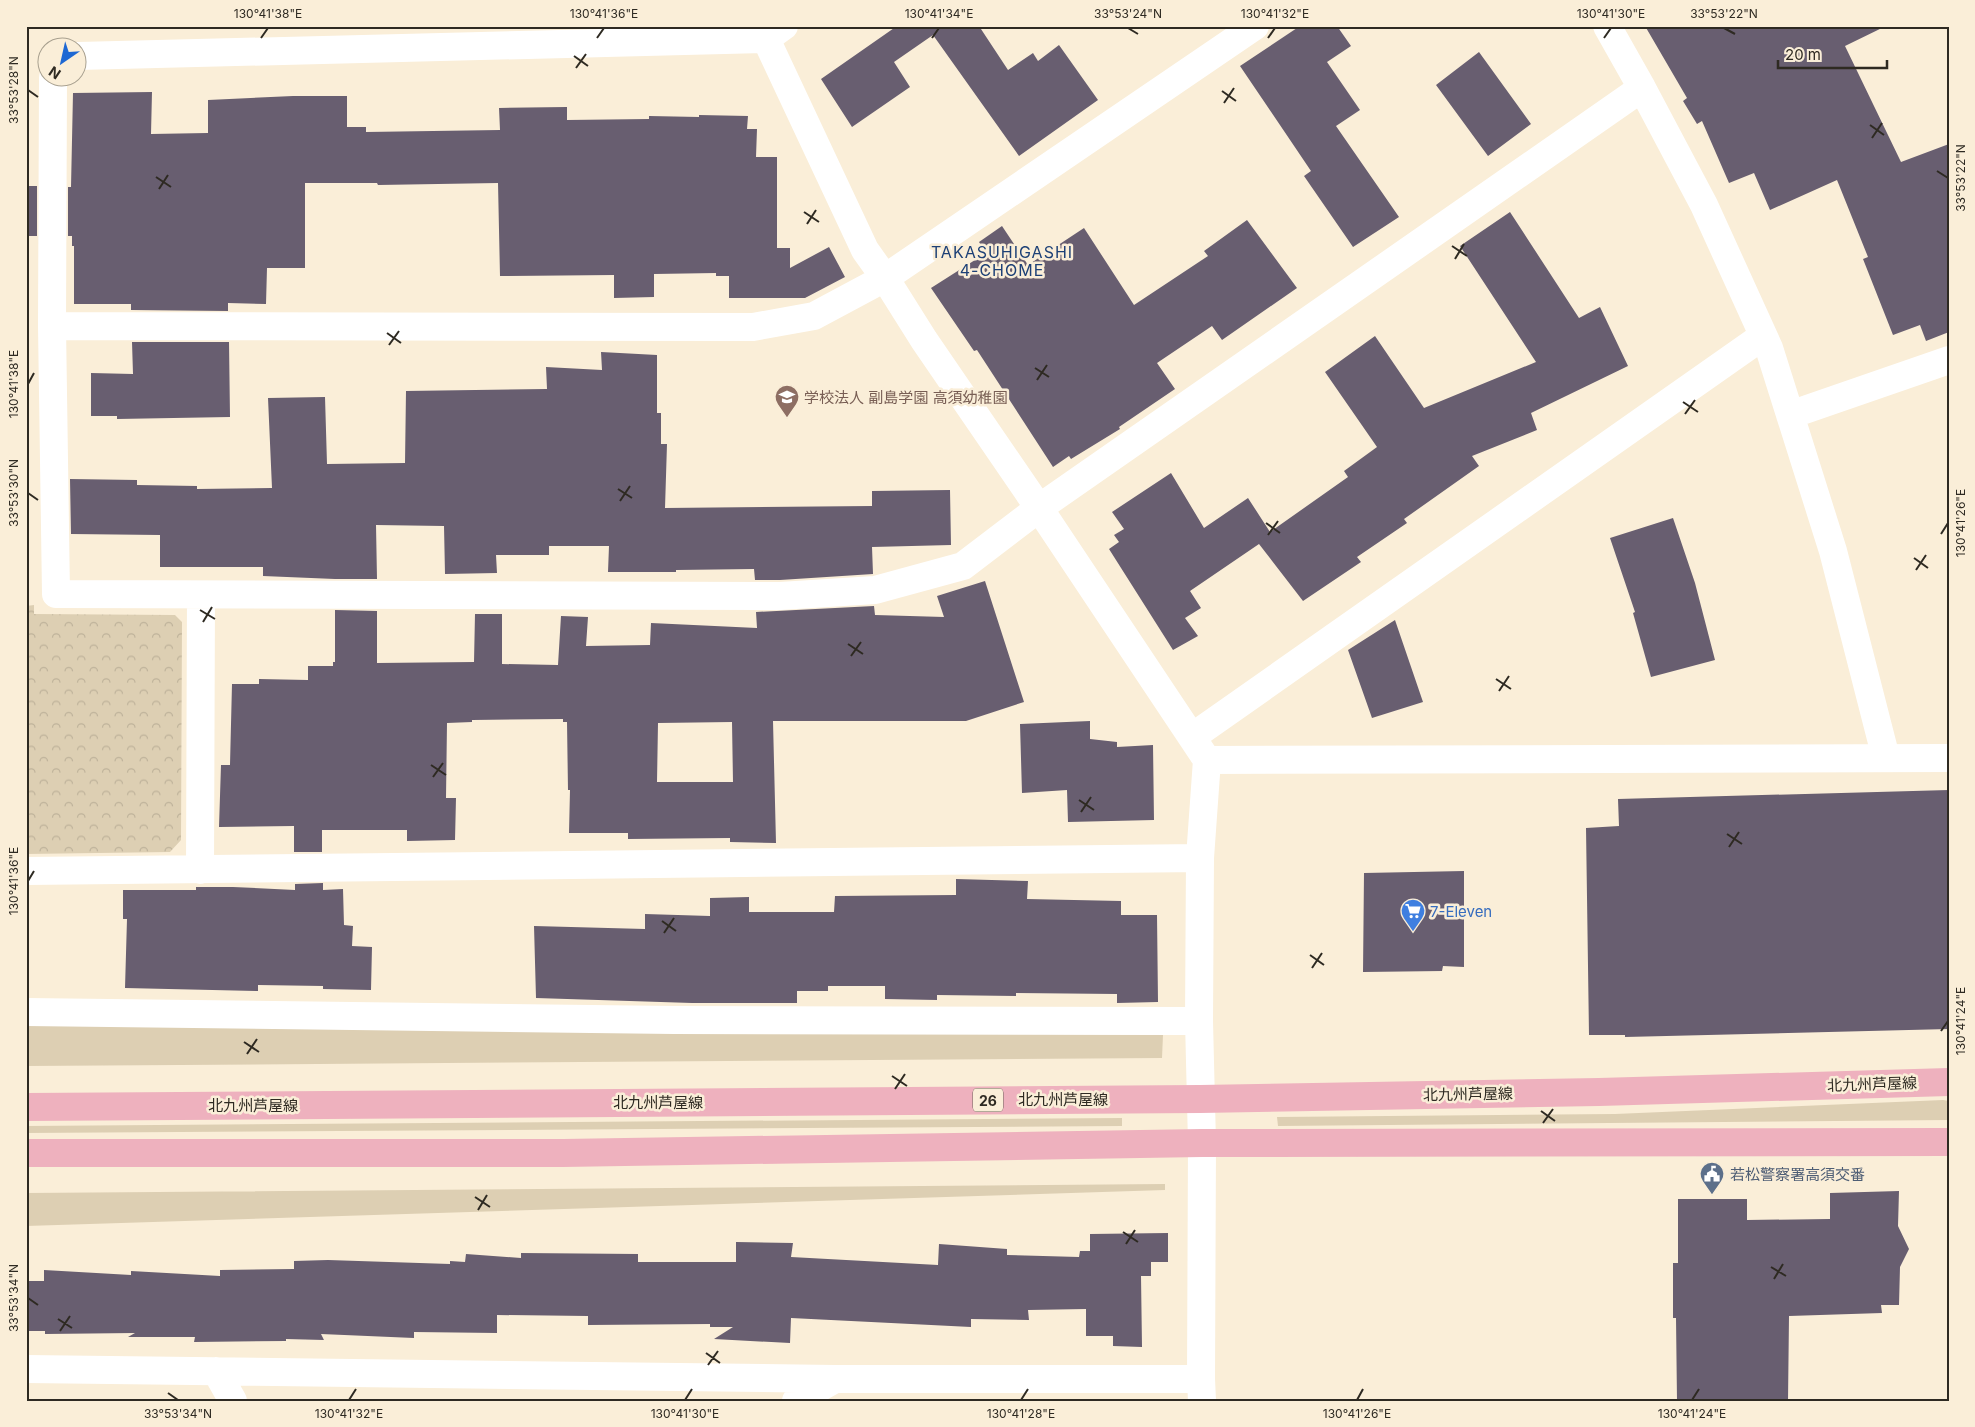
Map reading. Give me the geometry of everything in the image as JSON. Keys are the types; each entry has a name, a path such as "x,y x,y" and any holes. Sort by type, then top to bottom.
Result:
{"main road":[{"name":"北九州芦屋線","path":"26,1107 1200,1099 1589,1092 1949,1082"},
{"path":"26,1153 553,1153 1202,1143 1949,1142"}],"street":[{"path":"52,326 753,327 814,316 885,278 1254,26"},
{"path":"1607,26 1704,205 1769,348 1833,551 1886,758"},
{"path":"26,1369 836,1378 1202,1390 1202,1143 1199,1021 1200,858 1207,760 865,250 771,30 88,56"},
{"path":"53,88 52,326 56,594 780,596 875,590 963,566 1039,508 1642,88"},
{"path":"1192,737 1763,336"},
{"path":"1790,415 1949,360"},
{"path":"200,870 201,594"},
{"path":"1207,760 1949,758"},
{"path":"26,872 1200,858"},
{"path":"26,1012 674,1020 1199,1021"},
{"path":"216,1371 233,1401"},
{"path":"796,1401 836,1378"}],"green space":[{"path":"34,605 34,614 175,615 182,622 181,840 170,852 26,854 26,606"},
{"path":"26,1025 1163,1035 1162,1058 26,1066"},
{"path":"1949,1101 1949,1120 1278,1126 1277,1117 1615,1114"},
{"path":"1122,1118 1122,1126 26,1133 26,1126"},
{"path":"1165,1184 1165,1190 26,1226 26,1193"}],"building":[{"path":"897,26 979,26 1008,70 1033,53 1038,61 1059,45 1098,100 1019,156 933,35 894,62 910,87 852,127 821,79"},
{"path":"1300,26 1337,26 1351,46 1327,62 1360,110 1336,126 1399,217 1353,247 1304,176 1311,171 1240,66"},
{"path":"1645,26 1886,26 1845,46 1901,162 1949,144 1949,332 1926,341 1920,325 1893,335 1863,259 1868,257 1837,180 1770,210 1754,173 1729,183 1702,121 1697,124 1683,101 1687,98"},
{"path":"1479,52 1531,124 1488,156 1436,85"},
{"path":"152,92 151,134 208,133 208,100 293,96 347,96 347,127 366,127 366,132 500,130 499,108 567,107 567,120 649,119 649,116 748,116 747,129 757,129 756,157 777,157 777,248 790,248 790,268 829,247 845,277 805,298 729,298 729,276 716,276 716,273 654,274 654,297 614,298 614,275 500,276 498,183 378,185 377,183 305,183 305,268 267,268 266,304 228,303 228,311 131,310 131,304 74,304 74,246 72,246 72,236 68,236 68,187 71,187 73,93"},
{"path":"26,186 37,186 37,236 26,236"},
{"path":"1510,212 1579,318 1600,307 1628,366 1531,413 1537,430 1472,456 1479,466 1404,519 1407,523 1357,557 1361,562 1303,601 1259,544 1190,591 1201,608 1185,618 1198,636 1173,650 1109,549 1119,542 1114,535 1124,529 1112,512 1171,473 1204,528 1248,498 1270,532 1348,477 1344,471 1377,447 1325,372 1375,336 1424,408 1536,362 1460,246"},
{"path":"1247,220 1297,288 1222,340 1212,326 1157,363 1175,389 1119,427 1120,429 1071,459 1069,456 1053,467 977,350 974,351 931,288 986,253 979,242 1002,226 1028,265 1084,228 1134,305 1208,256 1204,251"},
{"path":"132,342 229,342 230,417 117,419 117,416 91,416 91,373 133,374"},
{"path":"601,352 657,355 657,413 661,413 661,444 667,444 665,508 872,506 872,491 950,490 951,545 872,547 873,574 780,580 755,580 754,569 608,572 609,546 549,546 549,555 496,555 497,573 445,574 444,526 376,525 377,579 335,579 263,576 263,567 160,567 160,535 71,534 70,479 137,480 137,485 197,486 197,489 272,488 268,398 325,397 327,464 405,463 406,391 547,389 546,367 602,370"},
{"path":"1673,518 1695,583 1715,660 1651,677 1633,613 1635,612 1610,538"},
{"path":"985,581 1024,702 966,721 773,721 776,843 730,842 730,838 628,839 628,833 569,833 570,790 568,790 567,722 563,722 563,719 472,720 472,722 447,723 446,798 456,798 455,840 407,841 407,830 322,830 322,852 294,852 294,826 219,827 221,765 230,765 232,684 259,684 259,679 308,680 308,666 333,666 333,662 335,662 335,610 377,611 377,663 474,662 475,614 502,614 502,664 558,665 561,616 588,617 586,646 650,645 651,623 757,628 756,612 874,606 875,615 944,617 937,596","holes":["732,722 733,782 657,782 658,723"]},
{"path":"1395,620 1423,702 1372,718 1348,650"},
{"path":"1090,721 1090,739 1117,742 1117,747 1153,745 1154,820 1068,822 1067,790 1022,793 1020,724"},
{"path":"1949,790 1949,1029 1625,1037 1625,1035 1589,1035 1586,828 1619,826 1618,799"},
{"path":"1464,871 1464,967 1443,966 1442,971 1363,972 1364,873"},
{"path":"956,879 1028,881 1027,899 1121,901 1121,915 1157,915 1158,1002 1117,1003 1117,994 1016,993 1016,996 937,995 937,1000 885,999 885,986 828,986 828,991 797,991 797,1003 692,1003 536,998 534,926 645,929 645,914 710,916 710,898 749,897 749,912 834,912 835,896 956,895"},
{"path":"323,883 323,890 343,889 344,925 353,926 352,946 372,947 371,990 323,989 323,986 258,985 258,991 125,988 127,919 123,919 123,890 196,890 196,887 233,887 295,890 295,884"},
{"path":"1899,1191 1898,1226 1909,1249 1900,1267 1899,1305 1881,1305 1882,1313 1789,1316 1788,1401 1677,1401 1676,1318 1673,1318 1673,1263 1678,1263 1678,1199 1747,1199 1747,1220 1830,1219 1830,1193"},
{"path":"1168,1233 1168,1262 1151,1262 1151,1276 1141,1276 1142,1347 1113,1346 1113,1336 1086,1336 1086,1309 1028,1310 1029,1320 971,1319 971,1327 791,1318 790,1343 714,1339 733,1327 710,1327 710,1324 588,1325 588,1316 497,1315 497,1333 414,1332 414,1338 321,1334 324,1340 286,1339 286,1341 194,1342 195,1337 128,1337 135,1333 45,1334 45,1331 26,1331 26,1281 44,1281 44,1270 131,1275 131,1271 220,1276 220,1270 294,1269 294,1261 328,1260 450,1264 450,1261 465,1262 466,1254 521,1258 521,1253 638,1254 638,1262 736,1262 736,1242 793,1243 791,1257 938,1265 939,1244 1007,1249 1007,1255 1079,1257 1080,1251 1090,1251 1090,1234"}],"place":[{"name":"学校法人 副島学園 高須幼稚園","path":"787,418"},
{"name":"7-Eleven","path":"1413,932"},
{"name":"若松警察署高須交番","path":"1712,1195"}],"district":[{"name":"TAKASUHIGASHI 4-CHOME","path":"1002,261"}]}
